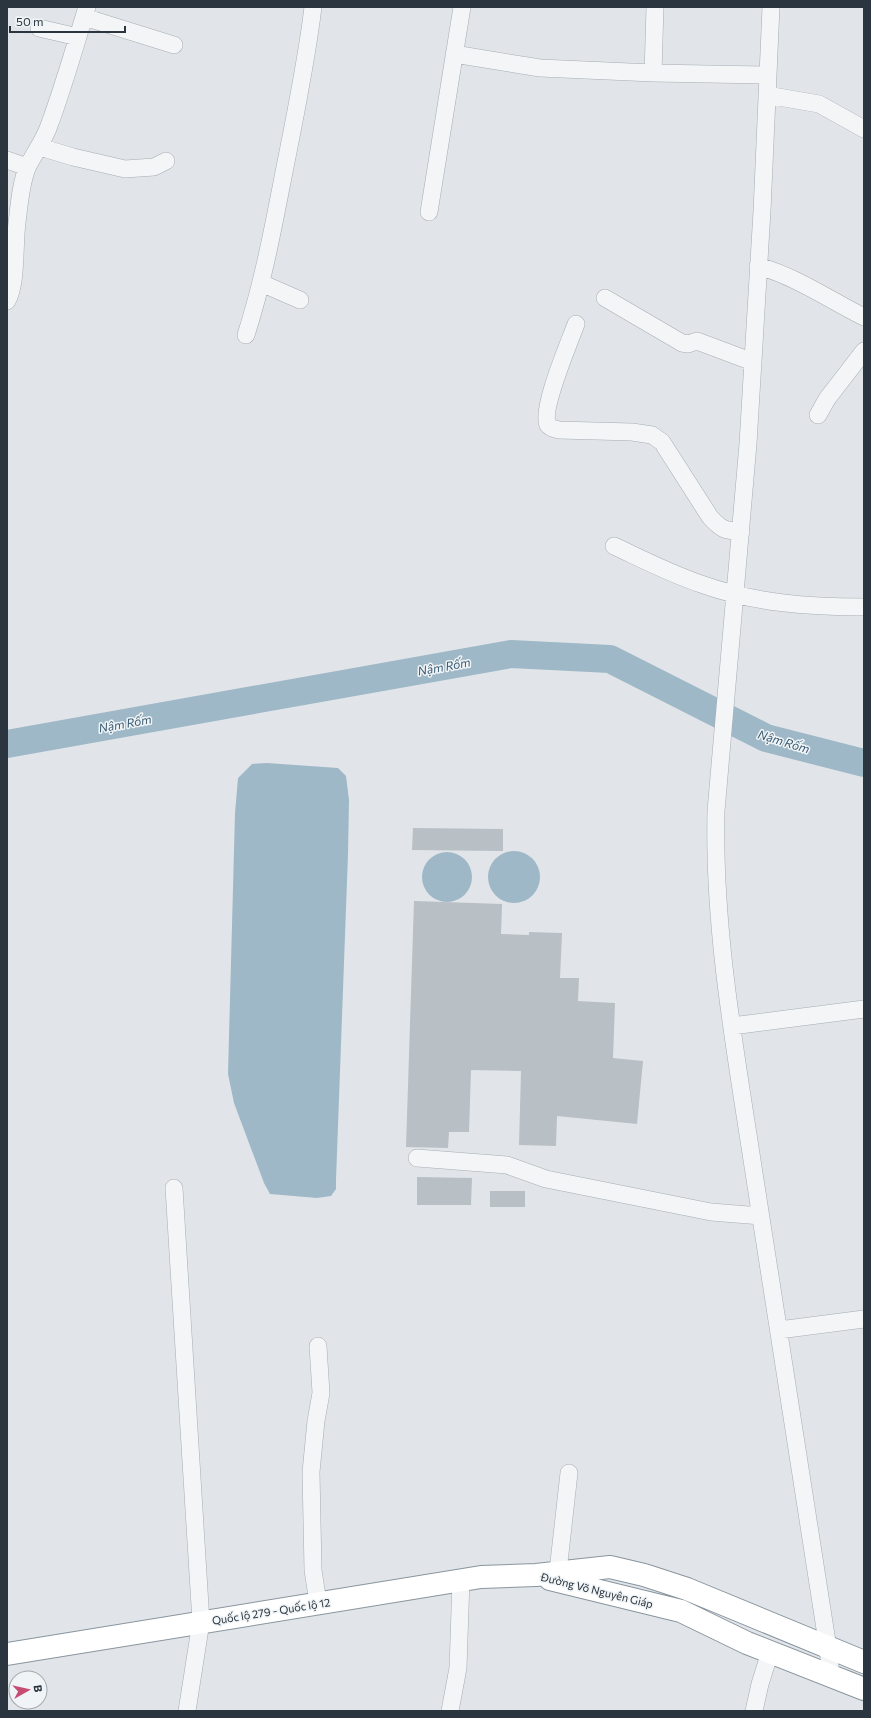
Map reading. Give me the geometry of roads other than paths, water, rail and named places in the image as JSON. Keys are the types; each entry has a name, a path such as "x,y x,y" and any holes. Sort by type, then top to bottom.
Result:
{"highway":[{"name":"Đường Võ Nguyên Giáp","path":"536,1575 557,1576 610,1567 644,1575 687,1589 864,1662"},
{"name":"Quốc lộ 279 - Quốc lộ 12","path":"7,1654 481,1577 536,1575"},
{"name":"Đường Võ Nguyên Giáp","path":"557,1576 681,1611 747,1643 864,1689"}],"street":[{"path":"246,334 261,283 269,248 307,51 313,7"},
{"path":"429,212 462,7"},
{"path":"653,73 655,7"},
{"path":"771,7 762,211 748,444 736,602 716,811 715,852 732,1026 828,1648 831,1676"},
{"path":"7,301 13,283 15,237 27,168 40,147 50,124 86,12 174,45"},
{"path":"38,28 78,37"},
{"path":"454,54 540,68 653,73 768,75"},
{"path":"768,95 819,104 864,129"},
{"path":"40,147 73,158 125,169 154,167 166,161"},
{"path":"7,160 27,168"},
{"path":"758,266 774,270 802,282 864,317"},
{"path":"261,283 300,300"},
{"path":"605,298 682,343 698,342 753,362"},
{"path":"576,324 553,386 546,418 547,424 550,427 559,430 632,432 652,436 662,442 710,517 719,527 741,532"},
{"path":"818,415 826,399 864,352"},
{"path":"614,546 700,584 736,602 864,607"},
{"path":"732,1026 864,1009"},
{"path":"417,1158 507,1165 546,1179 711,1212 761,1216"},
{"path":"174,1188 201,1622 187,1711"},
{"path":"779,1330 864,1318"},
{"path":"318,1346 321,1393 316,1421 311,1472 313,1570 318,1603"},
{"path":"557,1576 569,1473"},
{"path":"450,1711 458,1668 461,1580"},
{"path":"754,1711 760,1684 770,1652"}],"water":[{"path":"267,763 338,768 346,776 349,800 336,1189 331,1196 317,1198 270,1194 264,1183 234,1103 228,1074 235,813 238,778 252,764"},
{"path":"514,851 524,853 532,859 538,867 540,877 538,887 532,895 524,901 514,903 504,901 496,895 490,887 488,877 490,867 496,859 504,853"},
{"path":"447,852 456,854 465,859 470,868 472,877 470,886 465,895 456,900 447,902 438,900 429,895 424,886 422,877 424,868 429,859 438,854"}],"waterway":[{"name":"Nậm Rốm","path":"7,744 511,654 610,659 766,738 864,763"}]}
